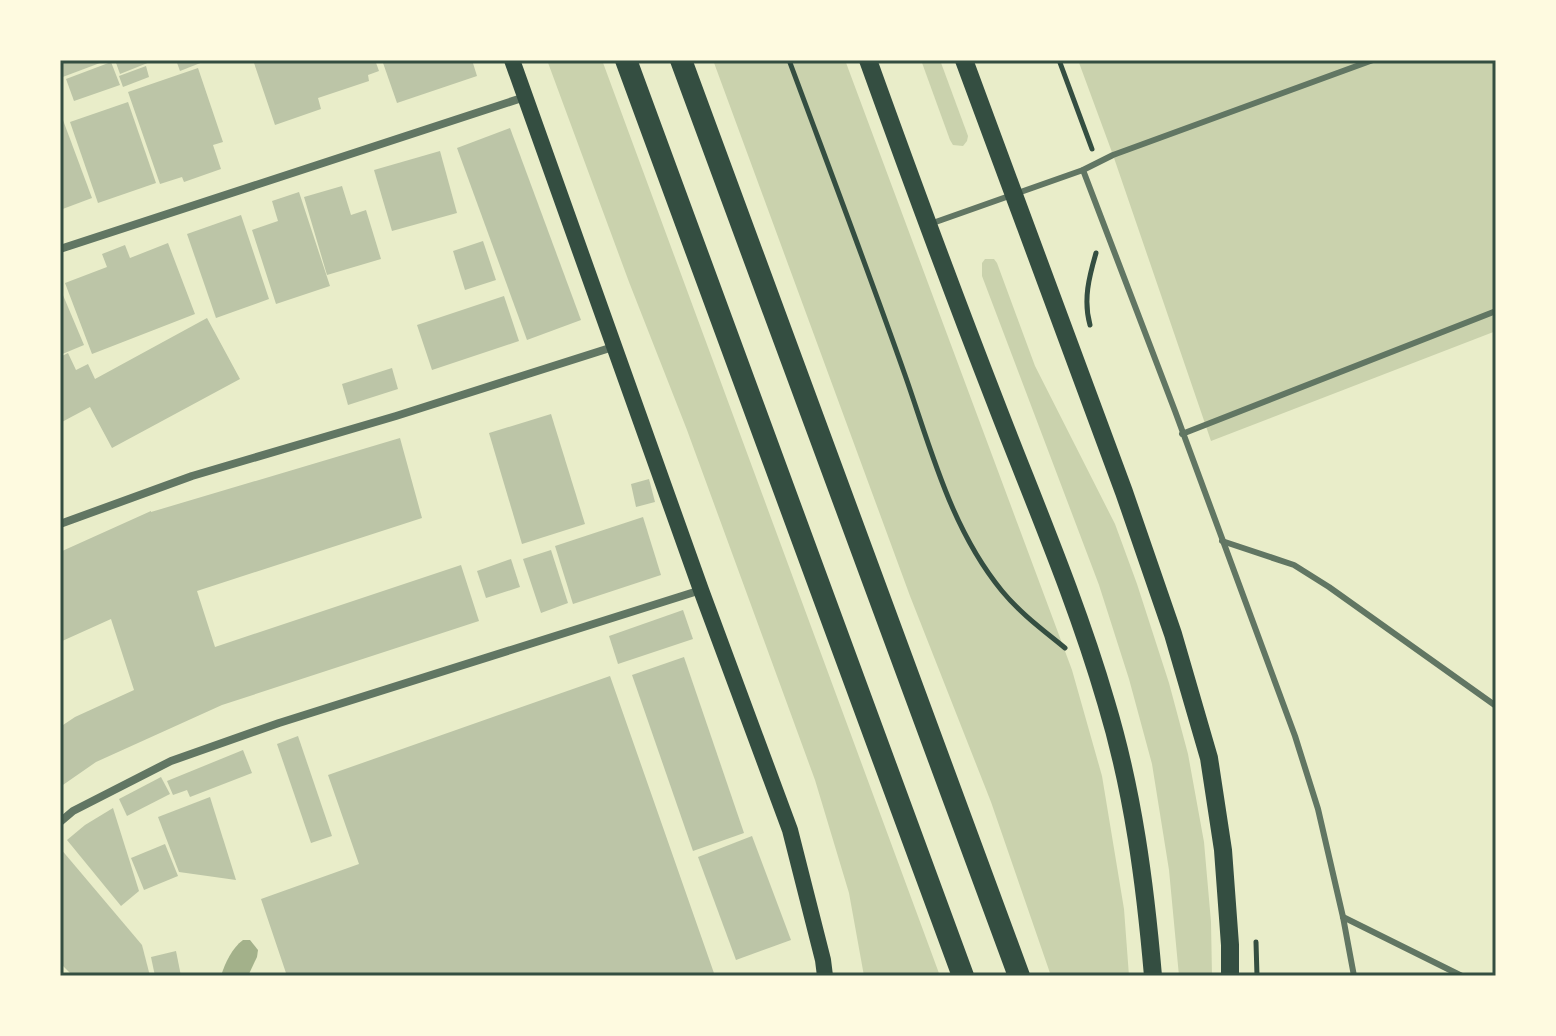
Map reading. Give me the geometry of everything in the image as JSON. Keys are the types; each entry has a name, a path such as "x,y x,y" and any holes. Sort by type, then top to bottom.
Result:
{"highway":[{"path":"626,60 963,976"},
{"path":"681,60 1019,976"}],"main road":[{"path":"512,60 613,347 790,830 825,976"},
{"path":"868,60 927,225 1080,622 1107,704 1134,819 1148,912 1153,976"},
{"path":"964,60 1124,492 1173,634 1209,758 1223,850 1230,976"}],"street":[{"path":"60,249 526,97"},
{"path":"60,524 192,476 613,347"},
{"path":"60,822 73,811 171,761 279,723 701,590"}],"lane":[{"path":"927,225 1083,170 1113,155 1373,60"},
{"path":"1083,170 1295,736 1318,809 1354,976"},
{"path":"1182,434 1496,311"},
{"path":"1222,541 1294,565 1496,706"},
{"path":"1343,917 1462,976"}],"path":[{"path":"789,60 959,523 1001,590 1020,611 1072,654"},
{"path":"1059,60 1097,163"},
{"path":"1091,327 1086,299 1104,225"},
{"path":"1255,932 1257,976"}],"shaded area":[{"path":"547,60 602,60 940,976 864,976 849,893 815,780"},
{"path":"713,60 845,60 1072,670 1102,776 1124,909 1129,976 1051,976 991,802 910,596"},
{"path":"921,60 940,60 968,136 963,146 953,145 950,140"},
{"path":"1078,60 1496,60 1496,331 1211,441"},
{"path":"985,259 994,259 997,263 1035,366 1115,524 1169,683 1188,754 1204,842 1212,976 1179,976 1169,870 1152,764 1099,585 982,276"},
{"path":"243,940 250,940 258,950 248,976 221,976 229,956"}],"building":[{"path":"60,60 108,60 60,78"},
{"path":"115,60 155,60 120,74"},
{"path":"176,60 208,60 180,71"},
{"path":"253,60 375,60 379,71 368,75 369,81 318,98 321,109 275,125"},
{"path":"382,60 472,60 477,76 397,103"},
{"path":"111,62 120,85 74,101 66,79"},
{"path":"146,66 149,77 123,87 119,76"},
{"path":"198,68 223,142 213,145 221,169 184,182 182,177 160,184 128,92"},
{"path":"128,102 156,183 98,203 70,122"},
{"path":"60,112 92,198 60,210"},
{"path":"510,128 581,320 527,340 457,148"},
{"path":"440,151 457,213 392,231 374,170"},
{"path":"342,186 351,215 366,210 381,259 327,275 304,197"},
{"path":"299,192 330,286 276,304 252,230 278,221 272,201"},
{"path":"241,215 269,299 216,318 187,234"},
{"path":"483,241 496,280 465,290 453,251"},
{"path":"168,243 195,314 92,354 65,283 107,267 102,254 125,245 130,258"},
{"path":"60,288 84,345 60,355"},
{"path":"504,296 519,341 432,370 417,325"},
{"path":"207,318 240,379 112,448 90,407 60,423 60,357 68,353 76,370 88,364 95,379"},
{"path":"392,368 398,389 348,405 342,384"},
{"path":"551,414 585,524 522,544 489,433"},
{"path":"400,438 422,518 197,591 215,647 461,565 479,621 222,705 96,762 60,787 60,727 134,690 111,619 60,642 60,552 151,511"},
{"path":"649,479 655,502 636,507 631,484"},
{"path":"643,517 661,575 573,604 555,546"},
{"path":"551,550 568,603 541,613 523,559"},
{"path":"511,559 520,587 486,598 477,571"},
{"path":"683,610 693,639 618,664 609,636"},
{"path":"684,657 744,833 693,851 632,675"},
{"path":"610,676 715,976 287,976 261,899 359,864 328,775"},
{"path":"298,736 332,836 311,843 277,744"},
{"path":"243,750 252,773 190,797 187,790 173,795 167,781"},
{"path":"161,777 170,794 127,816 119,799"},
{"path":"210,797 236,880 179,872 158,817"},
{"path":"113,808 139,891 121,906 67,840"},
{"path":"752,836 791,940 736,960 698,857"},
{"path":"165,844 178,876 144,890 131,858"},
{"path":"60,848 142,945 150,976 73,976 60,963"},
{"path":"176,951 181,976 155,976 151,957"}]}
